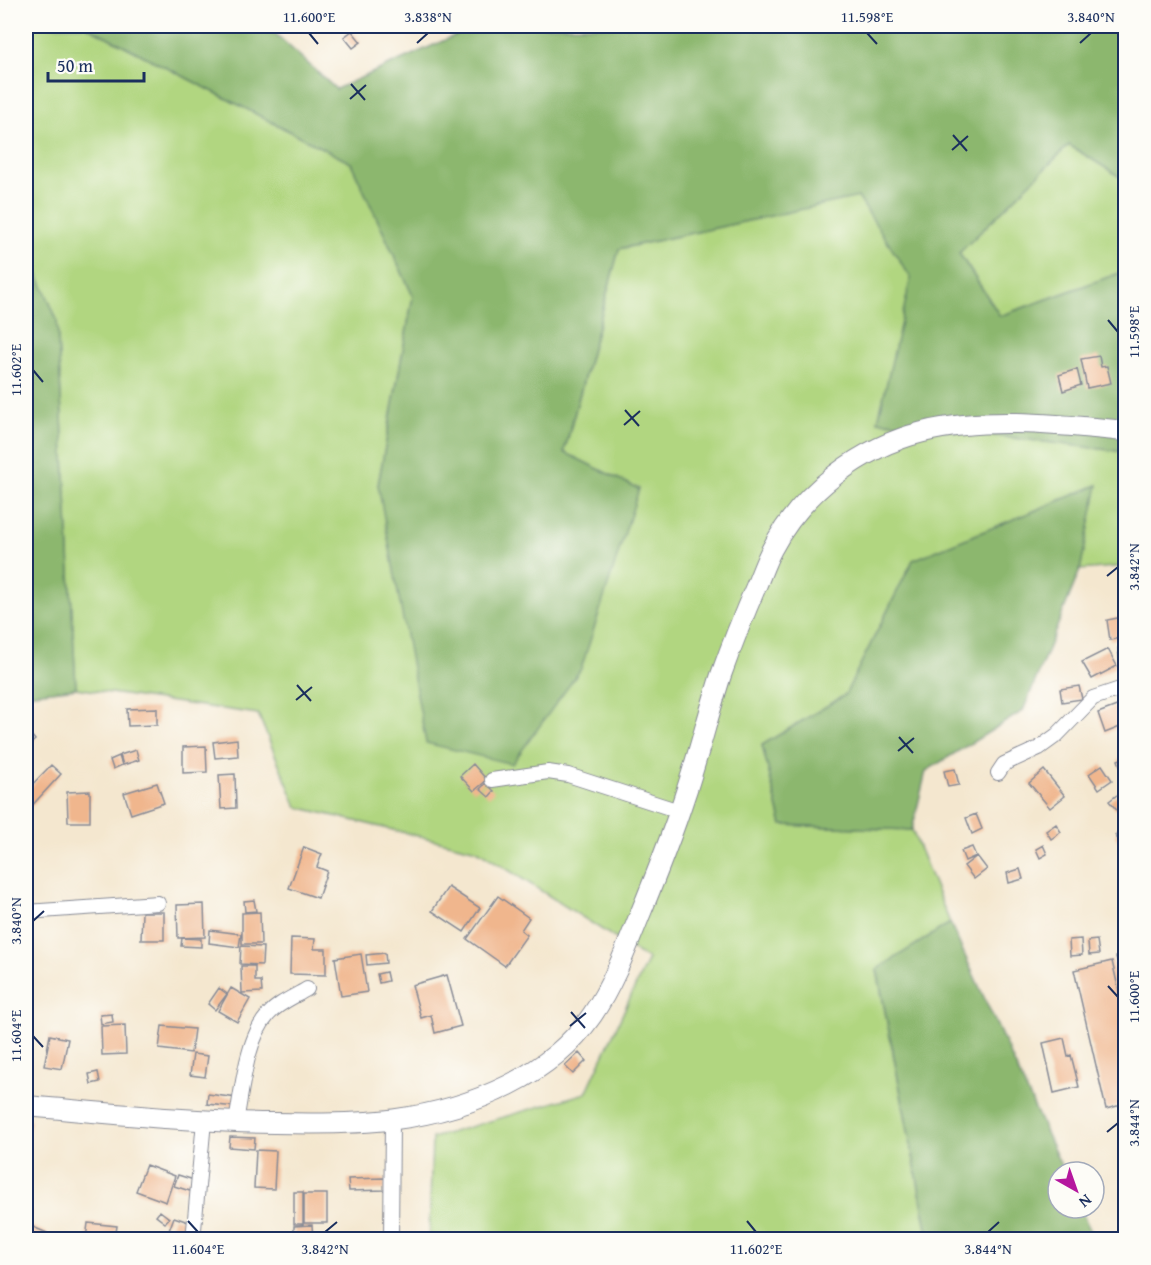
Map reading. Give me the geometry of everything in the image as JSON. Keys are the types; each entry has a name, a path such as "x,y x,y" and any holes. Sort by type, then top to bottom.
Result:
{"street":[{"path":"26,1106 204,1121 360,1124 441,1112 508,1085 558,1053 583,1030 602,1001 621,962 679,811 721,676 772,548 794,517 819,490 848,465 878,448 921,432 946,427 1024,424 1125,431"},
{"path":"998,773 1004,764 1039,748 1057,735 1093,698 1125,687"},
{"path":"492,780 548,772 568,775 679,811"},
{"path":"26,912 158,903"},
{"path":"236,1122 256,1032 267,1016 278,1006 307,989"},
{"path":"392,1120 392,1239"},
{"path":"192,1239 204,1121"}],"green space":[{"path":"26,26 86,26 351,163 413,296 378,485 639,489 564,453 619,249 858,197 912,278 878,421 1125,452 1125,566 1080,570 1097,485 913,560 845,695 762,745 782,825 912,830 950,923 877,970 929,1239 429,1239 432,1138 586,1093 648,959 477,850 297,807 258,714 76,688 57,320 26,246"},
{"path":"86,26 267,26 336,89 476,26 822,26 830,28 1105,26 1125,42 1125,180 1069,145 959,253 1000,316 1125,271 1125,452 878,421 911,278 858,197 619,249 564,452 639,489 581,669 512,764 426,743 378,485 413,296 351,163"},
{"path":"1069,145 1125,180 1125,271 1000,316 959,253"},
{"path":"26,246 57,320 76,688 26,694"},
{"path":"1098,485 1080,570 1023,711 926,771 912,830 782,825 762,745 845,695 913,560"},
{"path":"950,923 1059,1160 1046,1160 1046,1220 1086,1220 1092,1239 929,1239 877,969"}],"building":[{"path":"352,31 361,42 353,48 344,37"},
{"path":"1099,356 1101,367 1107,366 1111,383 1087,388 1081,359"},
{"path":"1077,369 1081,385 1063,391 1059,375"},
{"path":"1123,617 1125,637 1110,640 1107,620"},
{"path":"1125,646 1125,665 1120,666 1118,648"},
{"path":"1108,649 1117,666 1092,679 1082,662"},
{"path":"1079,686 1082,699 1062,702 1060,689"},
{"path":"1122,704 1125,725 1105,733 1098,713"},
{"path":"157,708 157,725 128,726 127,709"},
{"path":"26,729 35,740 26,748"},
{"path":"237,739 238,756 215,758 213,742"},
{"path":"206,746 207,772 183,773 183,747"},
{"path":"136,750 139,760 123,765 120,755"},
{"path":"119,756 122,765 113,769 110,760"},
{"path":"1124,758 1125,771 1123,773 1118,760"},
{"path":"473,764 487,780 474,791 460,776"},
{"path":"51,765 61,774 26,812 26,791"},
{"path":"1102,765 1112,780 1099,789 1089,774"},
{"path":"955,769 959,785 948,787 944,771"},
{"path":"1044,770 1065,796 1050,808 1029,783"},
{"path":"235,774 236,808 221,809 219,775"},
{"path":"157,783 164,803 131,814 124,793"},
{"path":"486,783 494,791 489,797 480,789"},
{"path":"90,791 90,822 68,822 67,792"},
{"path":"1121,792 1125,797 1125,820 1109,801"},
{"path":"976,814 982,829 972,834 966,818"},
{"path":"1056,824 1061,832 1051,839 1046,831"},
{"path":"1124,829 1125,844 1122,846 1115,835"},
{"path":"1043,845 1047,854 1040,858 1036,849"},
{"path":"304,847 322,854 317,867 327,871 318,898 289,888"},
{"path":"972,847 976,856 965,861 961,851"},
{"path":"977,856 987,869 974,879 964,866"},
{"path":"1020,869 1023,879 1009,883 1007,873"},
{"path":"448,887 480,908 464,932 432,911"},
{"path":"498,896 529,918 521,930 527,935 505,966 467,939"},
{"path":"254,900 256,911 245,912 244,901"},
{"path":"204,904 205,937 178,938 177,905"},
{"path":"142,912 164,912 164,940 141,940"},
{"path":"260,912 261,944 242,944 242,913"},
{"path":"210,930 241,934 239,947 209,943"},
{"path":"182,938 201,939 201,947 181,946"},
{"path":"291,938 315,939 314,949 326,949 326,975 290,974"},
{"path":"1081,939 1082,955 1070,956 1069,940"},
{"path":"1097,940 1099,954 1089,955 1088,941"},
{"path":"241,946 263,947 262,965 240,964"},
{"path":"385,953 386,963 367,965 366,955"},
{"path":"361,954 367,992 341,996 335,958"},
{"path":"1125,954 1125,976 1122,977 1116,957"},
{"path":"1112,961 1125,1018 1125,1104 1106,1109 1074,970"},
{"path":"241,966 255,966 255,981 261,981 262,992 242,993"},
{"path":"386,972 388,981 379,983 377,974"},
{"path":"447,975 461,1026 435,1033 431,1015 421,1018 412,985"},
{"path":"219,988 227,994 215,1010 208,1004"},
{"path":"231,988 250,999 237,1022 218,1011"},
{"path":"112,1014 113,1022 101,1024 100,1015"},
{"path":"125,1025 126,1054 102,1055 101,1026"},
{"path":"162,1026 194,1029 191,1053 159,1049"},
{"path":"50,1035 68,1039 62,1069 44,1066"},
{"path":"1064,1038 1079,1087 1054,1093 1043,1043"},
{"path":"579,1053 586,1061 573,1074 565,1066"},
{"path":"193,1054 208,1056 205,1077 190,1075"},
{"path":"98,1072 100,1082 91,1084 89,1074"},
{"path":"208,1094 237,1098 236,1107 207,1104"},
{"path":"26,1120 31,1121 28,1131 26,1130"},
{"path":"230,1137 255,1138 254,1149 229,1147"},
{"path":"256,1150 276,1151 274,1189 254,1188"},
{"path":"146,1165 175,1176 166,1202 136,1191"},
{"path":"178,1175 194,1180 190,1191 174,1186"},
{"path":"385,1178 385,1190 349,1191 348,1179"},
{"path":"294,1192 303,1192 303,1224 294,1224"},
{"path":"304,1194 327,1194 327,1223 304,1223"},
{"path":"26,1209 32,1211 30,1219 26,1217"},
{"path":"160,1211 169,1218 165,1223 156,1216"},
{"path":"174,1217 194,1224 188,1239 167,1236"},
{"path":"88,1223 117,1226 115,1239 86,1239"},
{"path":"26,1224 47,1233 45,1239 26,1239"},
{"path":"312,1225 313,1239 294,1239 294,1226"}]}
